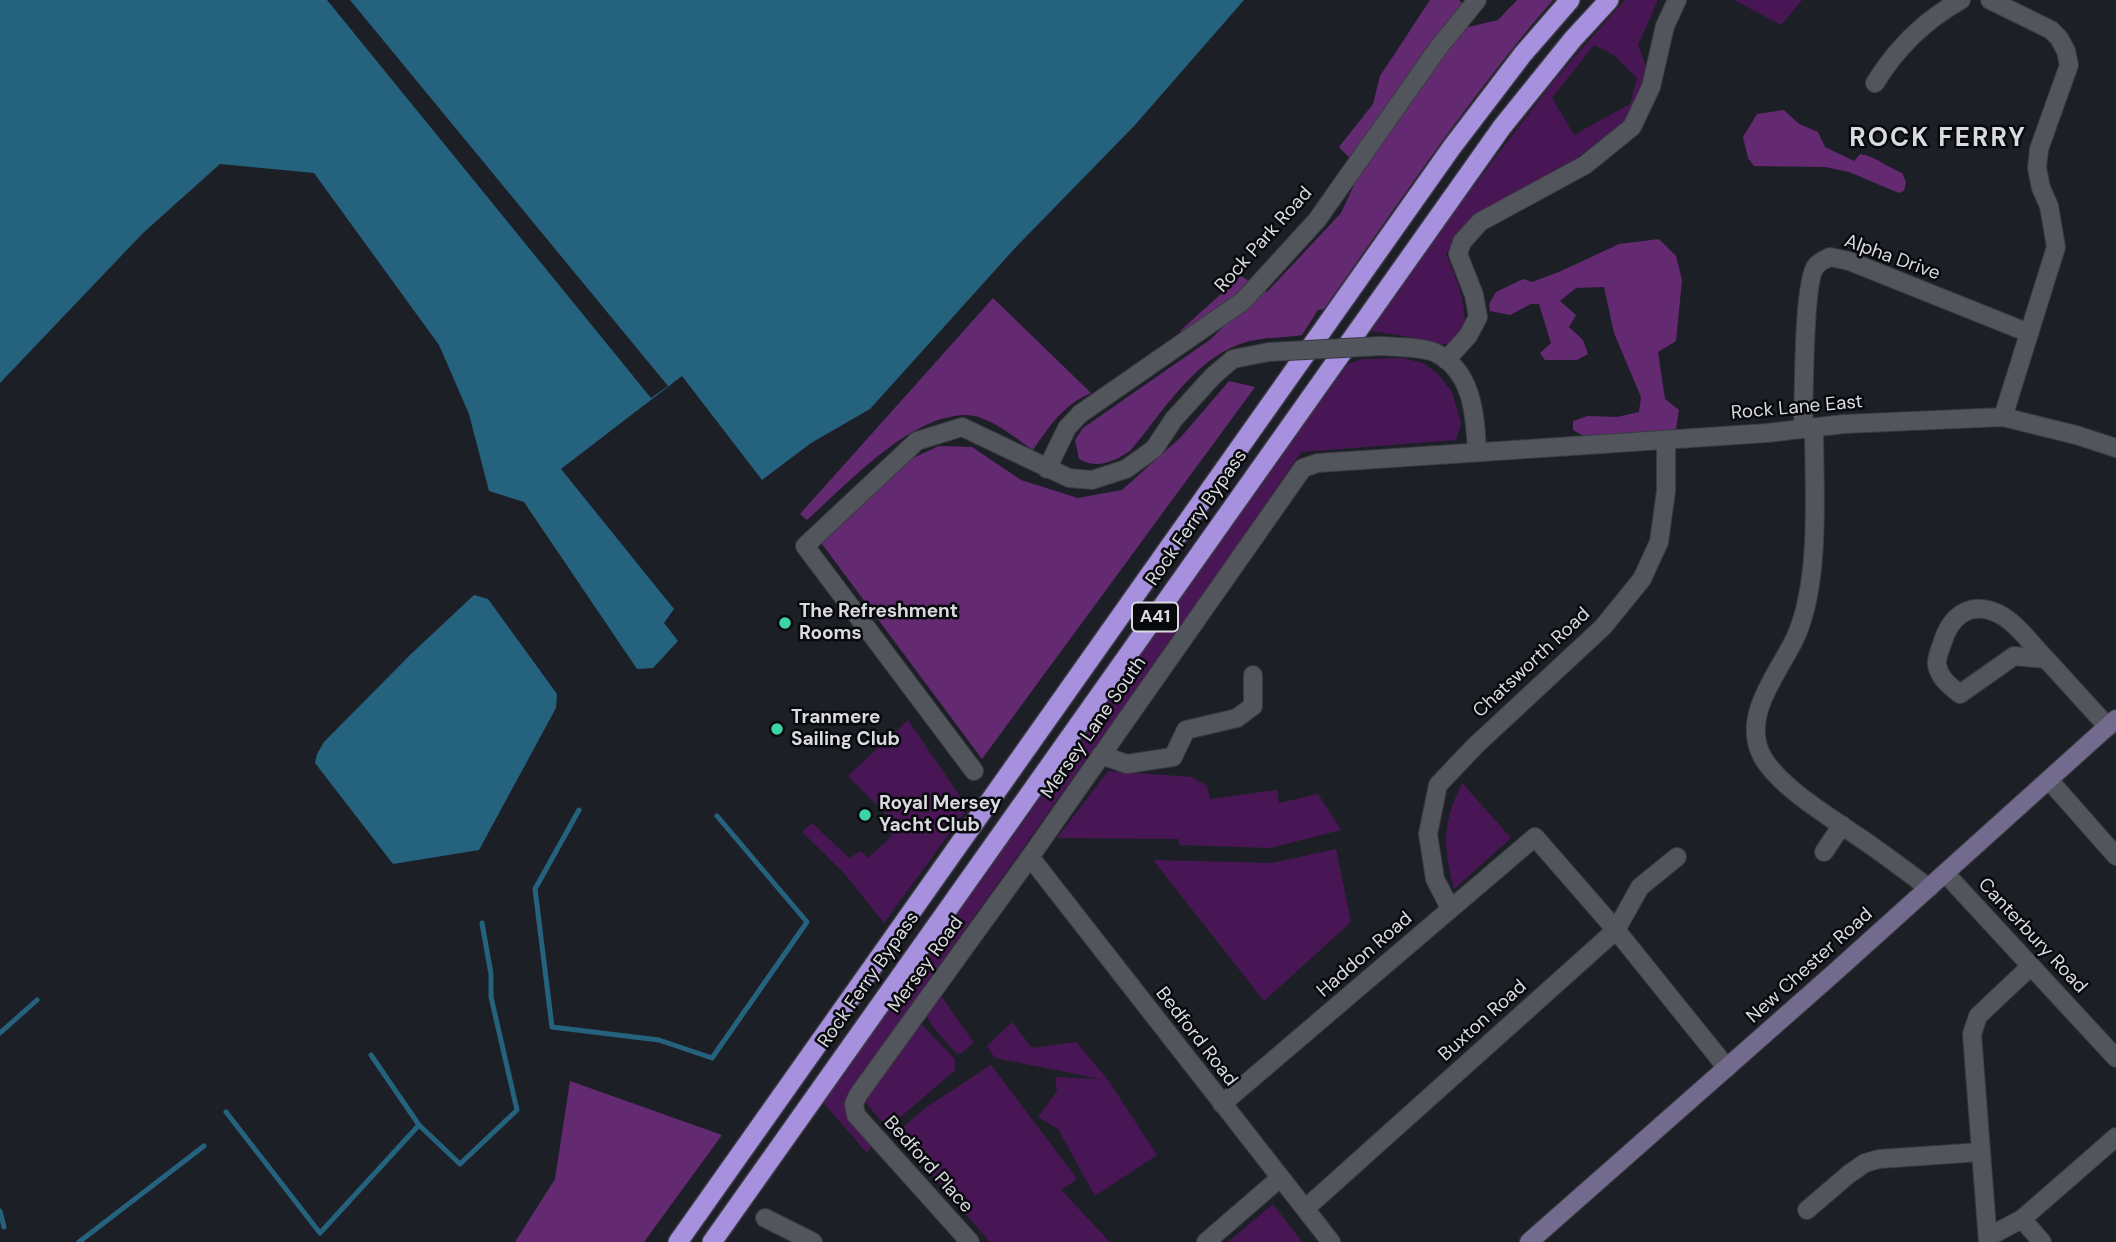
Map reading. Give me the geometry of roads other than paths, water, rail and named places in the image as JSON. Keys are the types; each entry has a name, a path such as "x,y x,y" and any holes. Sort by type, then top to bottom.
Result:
{"highway":[{"name":"Rock Ferry Bypass","path":"678,1242 1452,147 1523,54 1570,0"},
{"name":"Rock Ferry Bypass","path":"712,1242 1495,138 1573,39 1609,0"}],"main road":[{"name":"New Chester Road","path":"1529,1242 2112,723"}],"street":[{"name":"Rock Park Road","path":"1047,469 1068,428 1080,414 1243,301 1317,220 1431,58 1477,0"},
{"path":"1446,360 1468,336 1478,317 1474,295 1458,254 1462,242 1480,222 1585,165 1632,127 1651,87 1665,26 1677,0"},
{"path":"1875,83 1891,57 1939,12 1961,0"},
{"path":"1990,0 2051,30 2066,51 2069,65 2039,149 2037,169 2049,206 2056,247 2004,417"},
{"name":"Alpha Drive","path":"1809,428 1806,328 1811,278 1816,266 1830,257 1849,261 2029,333"},
{"path":"974,771 806,546 917,441 962,427 1069,478 1092,480 1126,469 1154,449 1174,419 1213,376 1233,359 1269,352 1381,346 1435,352 1458,371 1468,388 1475,414 1477,450"},
{"name":"Rock Lane East","path":"1303,468 1318,463 1477,450 1666,440 1844,424 2004,417 2116,448"},
{"path":"1809,428 1813,545 1808,595 1797,633 1756,716 1756,736 1762,755 1775,773 1929,888"},
{"name":"Chatsworth Road","path":"1450,908 1434,879 1428,834 1437,785 1603,627 1642,579 1659,542 1666,491 1666,440"},
{"name":"Mersey Lane South","path":"1040,841 1303,468"},
{"path":"2046,659 2014,656 1960,694 1944,681 1936,662 1947,629 1954,618 1964,610 1975,609 2001,615 2112,723"},
{"path":"1101,755 1127,764 1173,757 1186,730 1237,718 1253,706 1253,675"},
{"path":"2049,780 2115,854"},
{"path":"1824,852 1842,825"},
{"name":"Haddon Road","path":"1222,1104 1535,837 1616,930"},
{"name":"Mersey Road","path":"856,1115 858,1095 1040,841"},
{"name":"Bedford Road","path":"1030,857 1331,1242"},
{"name":"Buxton Road","path":"1306,1208 1616,930 1640,887 1677,857"},
{"name":"Canterbury Road","path":"1945,873 2116,1058"},
{"path":"1616,930 1727,1068"},
{"path":"2031,966 1978,1016 1972,1034 1988,1240 2022,1219 2116,1137"},
{"name":"Bedford Place","path":"856,1115 970,1242"},
{"path":"1807,1210 1865,1163 1879,1159 1981,1152"},
{"path":"1206,1242 1280,1178"},
{"path":"765,1218 813,1242"},
{"path":"2022,1219 2042,1242"}],"water":[{"path":"0,0 1244,0 1135,125 1016,247 870,409 811,443 762,480 682,376 561,469 674,609 664,623 678,641 653,668 637,669 524,502 489,491 469,414 439,345 314,173 220,164 143,233 0,383"},
{"path":"474,595 488,599 557,694 556,708 479,850 393,864 315,763 317,754 324,742"}],"waterway":[{"path":"579,810 535,889 552,1027 659,1040 712,1058 807,922 717,816"},
{"path":"371,1055 419,1125 460,1164 517,1110 491,997 491,974 482,923"},
{"path":"0,1033 37,1000"},
{"path":"226,1112 320,1233 419,1125"},
{"path":"79,1242 204,1146"},
{"path":"0,1211 4,1227"}],"place":[{"name":"The Refreshment Rooms","path":"785,623"},
{"name":"Tranmere Sailing Club","path":"777,729"},
{"name":"Royal Mersey Yacht Club","path":"865,815"}],"district":[{"name":"ROCK FERRY","path":"1938,139"}]}
